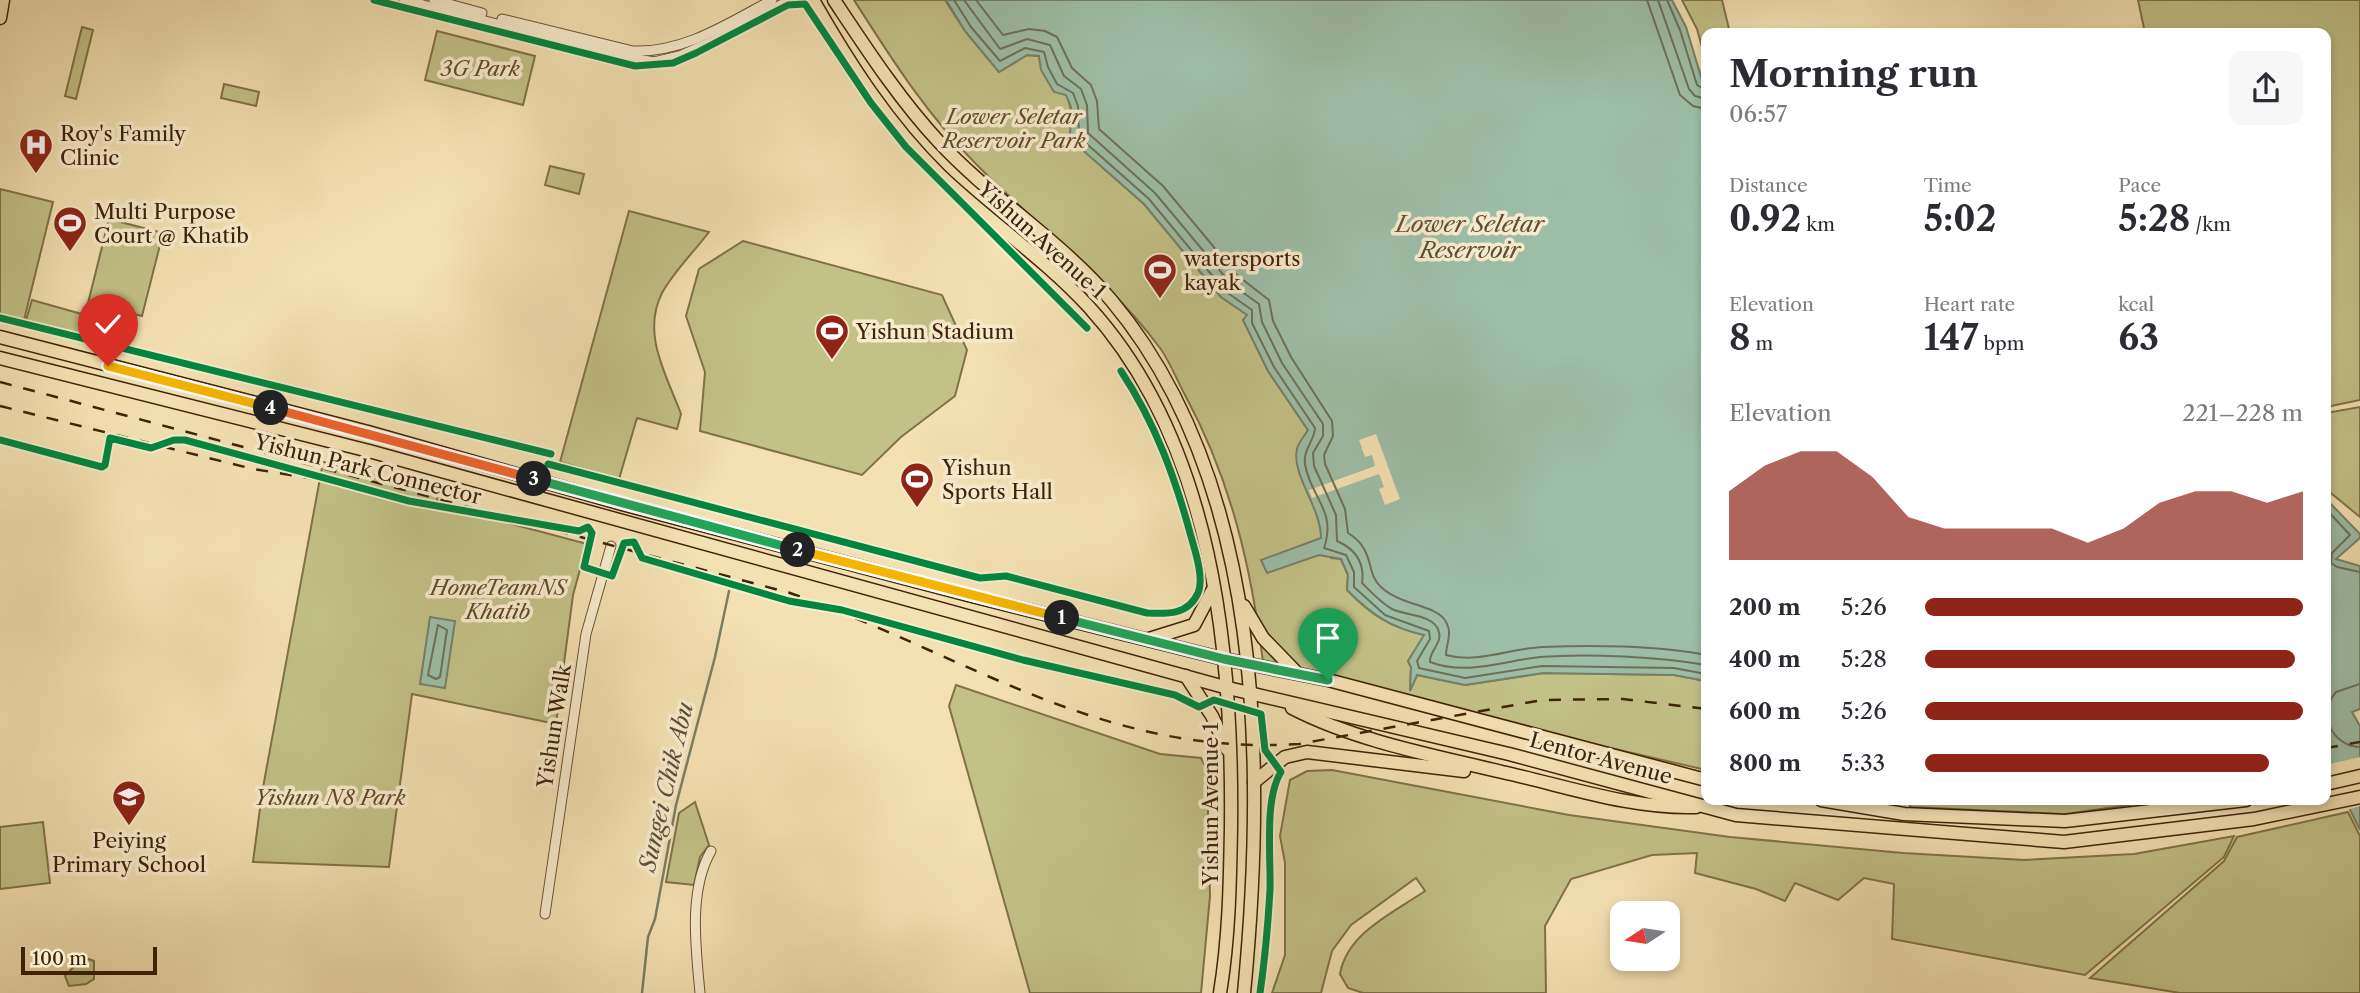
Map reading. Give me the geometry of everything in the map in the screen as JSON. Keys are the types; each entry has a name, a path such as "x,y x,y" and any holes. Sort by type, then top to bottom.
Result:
{"main road":[{"path":"0,18 3,0"},
{"name":"Yishun Avenue 1","path":"813,0 862,81 922,156 1056,273 1110,331 1141,376 1161,413 1186,479 1203,540 1228,688 1229,937 1220,993"},
{"name":"Yishun Avenue 1","path":"834,0 878,66 939,142 1078,264 1111,301 1168,385 1201,459 1239,597 1249,663 1254,782 1251,927 1244,993"},
{"name":"Lentor Avenue","path":"0,337 341,425 622,504 1146,640 1299,674 1701,779"},
{"name":"Lentor Avenue","path":"0,358 335,443 1228,688 1432,735 1701,804"},
{"path":"335,443 328,438 326,429 341,425"},
{"path":"1186,479 1194,485 1201,484 1201,459"},
{"path":"1146,640 1194,625 1213,590"},
{"path":"1239,597 1263,638 1280,658 1299,674"},
{"path":"1186,676 1212,716 1230,755"},
{"path":"1276,700 1329,726 1529,779 1661,808 1711,807"},
{"path":"1254,782 1285,757 1307,752 1529,779"},
{"path":"2331,783 2360,776"},
{"name":"Lentor Avenue","path":"2331,803 2360,797"},
{"name":"Lentor Avenue","path":"1703,805 1748,816 2064,842 2253,819 2321,805"},
{"path":"1851,805 1904,814 2065,821 2203,805"}],"street":[{"path":"404,0 616,55 654,62 679,56 713,41 790,0"},
{"path":"434,0 633,51 652,52 679,46 707,34 772,0"},
{"name":"Yishun Walk","path":"545,914 586,634 611,546"},
{"path":"700,993 697,939 699,880 711,851"}],"green space":[{"name":"Lower Seletar Reservoir Park","path":"854,0 945,0 965,31 999,72 1027,55 1039,56 1047,80 1067,95 1071,139 1144,204 1221,297 1248,315 1243,320 1268,371 1308,430 1297,449 1299,469 1321,519 1322,538 1331,558 1341,559 1348,575 1347,590 1382,619 1402,629 1425,635 1408,661 1411,667 1410,690 1417,675 1465,685 1543,673 1674,675 1701,680 1701,769 1411,702 1263,662 1245,558 1227,492 1201,427 1164,353 1118,299 959,146 911,86"},
{"path":"1682,0 1722,0 1729,28 1701,28 1701,43"},
{"path":"2138,0 2360,0 2360,400 2331,406 2331,28 2144,28"},
{"path":"82,27 93,30 76,99 65,96"},
{"name":"3G Park","path":"437,31 535,56 523,105 425,80"},
{"path":"224,84 259,92 256,106 221,98"},
{"path":"550,166 584,174 579,194 545,185"},
{"path":"0,189 53,202 24,320 0,314"},
{"path":"629,211 709,232 678,269 662,293 656,308 654,324 658,355 681,414 677,429 637,418 619,479 560,462"},
{"path":"109,219 163,233 142,316 88,303"},
{"name":"Yishun Stadium","path":"743,241 942,295 967,350 955,396 901,437 862,475 700,431 705,372 686,316 699,269"},
{"path":"32,300 110,322 105,342 26,320"},
{"path":"2360,407 2360,517 2331,493 2331,412"},
{"name":"Yishun N8 Park","path":"323,462 438,492 437,501 459,510 587,544 573,595 556,724 412,694 389,867 253,862 262,793"},
{"path":"956,685 1160,754 1201,758 1207,770 1210,896 1201,993 1030,993 949,706"},
{"path":"1332,770 1569,815 1730,837 1903,853 2024,860 2134,854 2234,836 2224,857 2085,975 1892,939 1894,884 1864,878 1838,900 1795,883 1785,901 1756,889 1695,873 1697,853 1652,855 1571,879 1545,926 1546,993 1363,993 1348,988 1340,974 1352,947 1373,925 1425,891 1416,878 1351,925 1332,951 1321,993 1272,993 1285,955 1285,863 1280,836 1290,780 1307,771"},
{"path":"695,802 709,845 700,857 694,885 666,882 679,813"},
{"path":"1910,805 2129,805 2065,814"},
{"path":"2348,812 2360,836 2360,993 2180,993 2090,978 2224,861 2237,837"},
{"path":"43,822 50,883 0,889 0,827"},
{"path":"83,957 94,961 94,979 86,984 69,986 65,976"}],"water":[{"name":"Lower Seletar Reservoir","path":"946,0 1672,0 1686,27 1701,76 1701,680 1674,675 1543,673 1465,685 1417,675 1410,691 1411,667 1408,661 1424,635 1391,624 1356,599 1347,590 1348,575 1341,559 1319,555 1267,573 1261,560 1321,538 1320,526 1296,459 1298,447 1308,430 1268,371 1243,320 1247,315 1221,297 1144,204 1070,139 1071,107 1066,95 1054,92 1041,70 1039,56 1027,55 999,72 965,31"},
{"path":"2331,504 2360,534 2360,538 2336,559 2360,566 2360,709 2352,712 2360,726 2360,830 2331,776"},
{"path":"430,617 455,621 445,688 420,684"}],"pier":[{"path":"1376,434 1400,499 1385,505 1379,489 1384,487 1379,474 1312,498 1309,490 1375,466 1372,455 1365,457 1359,440"},
{"path":"2360,757 2360,806 2347,810 2331,784 2331,764"}],"waterway":[{"path":"0,320 544,456"},
{"name":"Sungei Chik Abu","path":"642,993 648,937 655,919 676,805 715,657 729,591"}],"railway":[{"path":"0,382 790,593 855,618 1037,697 1098,718 1162,735 1228,744 1299,744 1542,700 1623,699 1701,708"},
{"path":"0,406 253,469 373,488"},
{"path":"2331,747 2360,742"}],"cycle path":[{"path":"374,0 635,66 673,63 788,5 805,4 871,103 906,147 1087,328"},
{"path":"0,318 551,454"},
{"path":"548,464 980,578 1006,576 1147,613 1177,612 1189,606 1198,593 1200,574 1197,559 1164,453 1145,411 1121,371"},
{"name":"Yishun Park Connector","path":"0,440 102,467 105,465 110,438 151,448 174,440 185,440 409,501 579,531 588,527 592,533 584,567 612,576 624,543 634,542 642,558 789,601 842,610 1023,660 1175,695 1199,707 1214,700 1261,714 1265,750 1281,772 1272,797 1270,813 1270,890 1260,993"}],"place":[{"name":"Roy's Family Clinic","path":"36,175"},
{"name":"Multi Purpose Court @ Khatib","path":"70,253"},
{"name":"watersports kayak","path":"1160,300"},
{"name":"Yishun Stadium","path":"832,361"},
{"name":"Yishun Sports Hall","path":"917,509"},
{"name":"Peiying Primary School","path":"129,827"}],"route":[{"path":"108,366 368,432 622,504 972,596 1224,659 1328,680"}],"park label":[{"name":"HomeTeamNS Khatib","path":"498,599"}]}
